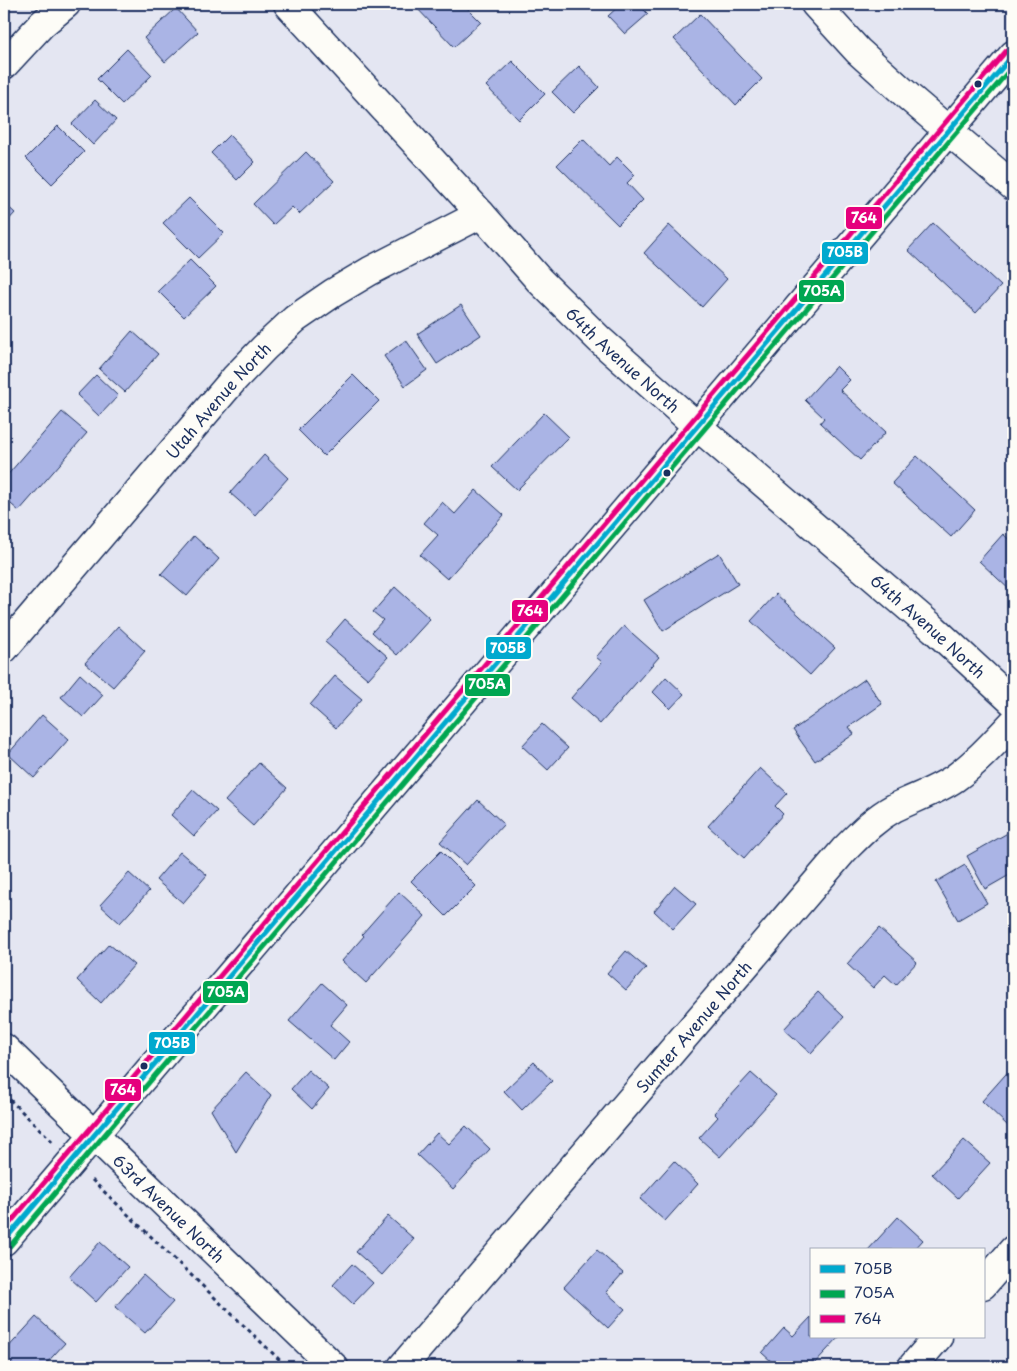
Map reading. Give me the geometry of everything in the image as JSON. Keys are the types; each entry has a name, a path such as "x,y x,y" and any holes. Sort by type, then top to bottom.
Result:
{"street":[{"path":"4,65 42,24 66,4"},
{"name":"64th Avenue North","path":"288,4 539,280 600,340 697,426 934,629 1013,702"},
{"path":"815,4 858,51 1013,186"},
{"path":"4,1241 1013,55"},
{"name":"Utah Avenue North","path":"4,649 235,378 295,319 370,271 481,214"},
{"name":"Sumter Avenue North","path":"402,1367 844,850 870,823 894,808 924,796 954,778 980,757 1013,722"},
{"name":"63rd Avenue North","path":"4,1048 334,1367"},
{"path":"984,1283 1013,1250"},
{"path":"912,1367 937,1338"}],"path":[{"path":"4,1094 71,1161 287,1367"}],"building":[{"path":"413,4 463,4 481,22 454,47"},
{"path":"621,4 638,4 648,14 625,34 608,16"},
{"path":"176,8 198,32 165,62 144,38"},
{"path":"700,14 762,79 736,105 674,39"},
{"path":"127,49 152,75 122,104 97,79"},
{"path":"512,61 545,94 519,120 486,86"},
{"path":"579,66 599,87 573,113 552,92"},
{"path":"95,100 116,120 93,145 72,124"},
{"path":"58,126 84,152 52,184 26,158"},
{"path":"229,135 255,162 237,180 211,153"},
{"path":"583,139 609,166 617,157 635,175 627,183 643,200 618,225 557,165"},
{"path":"306,152 334,181 299,214 292,207 273,225 253,204"},
{"path":"189,198 224,233 198,258 163,223"},
{"path":"4,203 15,213 4,225"},
{"path":"933,223 1001,286 976,313 908,250"},
{"path":"669,225 727,279 702,307 644,253"},
{"path":"190,260 216,286 184,317 158,291"},
{"path":"461,305 481,335 437,364 417,334"},
{"path":"132,331 158,354 125,392 99,369"},
{"path":"406,340 427,370 405,386 384,356"},
{"path":"836,366 850,380 840,390 886,432 860,460 820,423 824,418 805,400"},
{"path":"96,375 118,396 99,416 77,395"},
{"path":"353,375 379,401 324,456 298,430"},
{"path":"62,412 87,433 19,511 4,498 4,479"},
{"path":"544,413 569,437 517,490 492,467"},
{"path":"264,455 288,478 255,515 230,493"},
{"path":"917,456 975,510 951,537 892,483"},
{"path":"476,490 504,515 447,579 420,555 438,535 424,523 442,502 455,514"},
{"path":"1003,534 1013,543 1013,593 979,561"},
{"path":"194,536 219,559 187,596 161,574"},
{"path":"719,553 738,584 663,631 644,600"},
{"path":"395,587 430,619 397,655 372,632 383,620 373,612"},
{"path":"776,594 835,648 810,675 751,621"},
{"path":"345,619 388,657 368,679 325,642"},
{"path":"118,626 145,651 113,687 85,663"},
{"path":"624,626 659,657 600,724 571,698 602,662 596,657"},
{"path":"80,674 103,695 83,717 61,697"},
{"path":"335,676 362,699 336,728 310,705"},
{"path":"666,677 684,694 670,709 653,692"},
{"path":"865,679 882,704 849,727 854,734 815,761 793,730"},
{"path":"42,715 69,739 34,778 8,754"},
{"path":"542,724 568,748 548,770 522,746"},
{"path":"259,763 287,788 253,826 225,801"},
{"path":"760,768 787,793 775,806 783,814 744,858 708,826"},
{"path":"193,790 217,811 194,836 171,815"},
{"path":"478,800 504,824 466,865 440,842"},
{"path":"1013,830 1013,873 985,889 967,856"},
{"path":"441,851 476,886 446,916 411,881"},
{"path":"180,852 207,875 183,903 156,880"},
{"path":"965,865 987,903 958,920 936,882"},
{"path":"129,873 149,891 120,923 100,905"},
{"path":"675,886 696,904 673,929 654,911"},
{"path":"399,892 425,916 366,983 342,961 364,936 362,934"},
{"path":"879,928 917,962 896,985 885,975 873,988 847,964"},
{"path":"109,944 134,965 101,1003 77,980"},
{"path":"626,951 646,968 626,990 607,973"},
{"path":"322,983 347,1005 330,1025 349,1042 334,1060 289,1021"},
{"path":"818,992 844,1017 811,1053 784,1029"},
{"path":"534,1062 552,1081 522,1110 504,1091"},
{"path":"1013,1066 1013,1122 1009,1127 982,1101"},
{"path":"308,1070 329,1089 312,1109 291,1089"},
{"path":"246,1072 271,1095 236,1152 211,1110"},
{"path":"751,1073 776,1095 720,1157 699,1138 718,1117 714,1113"},
{"path":"466,1126 490,1149 453,1189 417,1155 437,1133 449,1144"},
{"path":"964,1140 990,1163 958,1198 932,1174"},
{"path":"674,1161 698,1184 665,1221 640,1199"},
{"path":"388,1216 414,1239 382,1275 356,1252"},
{"path":"898,1217 923,1240 916,1248 870,1248"},
{"path":"100,1242 128,1267 96,1302 69,1277"},
{"path":"597,1250 623,1273 606,1292 625,1309 608,1328 564,1287"},
{"path":"352,1264 373,1283 353,1304 333,1285"},
{"path":"143,1275 173,1302 145,1333 115,1307"},
{"path":"36,1317 65,1343 43,1367 16,1367 4,1356 4,1352"},
{"path":"810,1318 810,1338 838,1338 811,1367 767,1367 772,1362 762,1353 784,1328 793,1336"},
{"path":"209,1360 217,1367 203,1367"}],"transit line":[{"name":"764","path":"4,1230 1007,50"},
{"name":"705B","path":"4,1241 1013,55"},
{"name":"705A","path":"10,1246 1013,66"}]}
